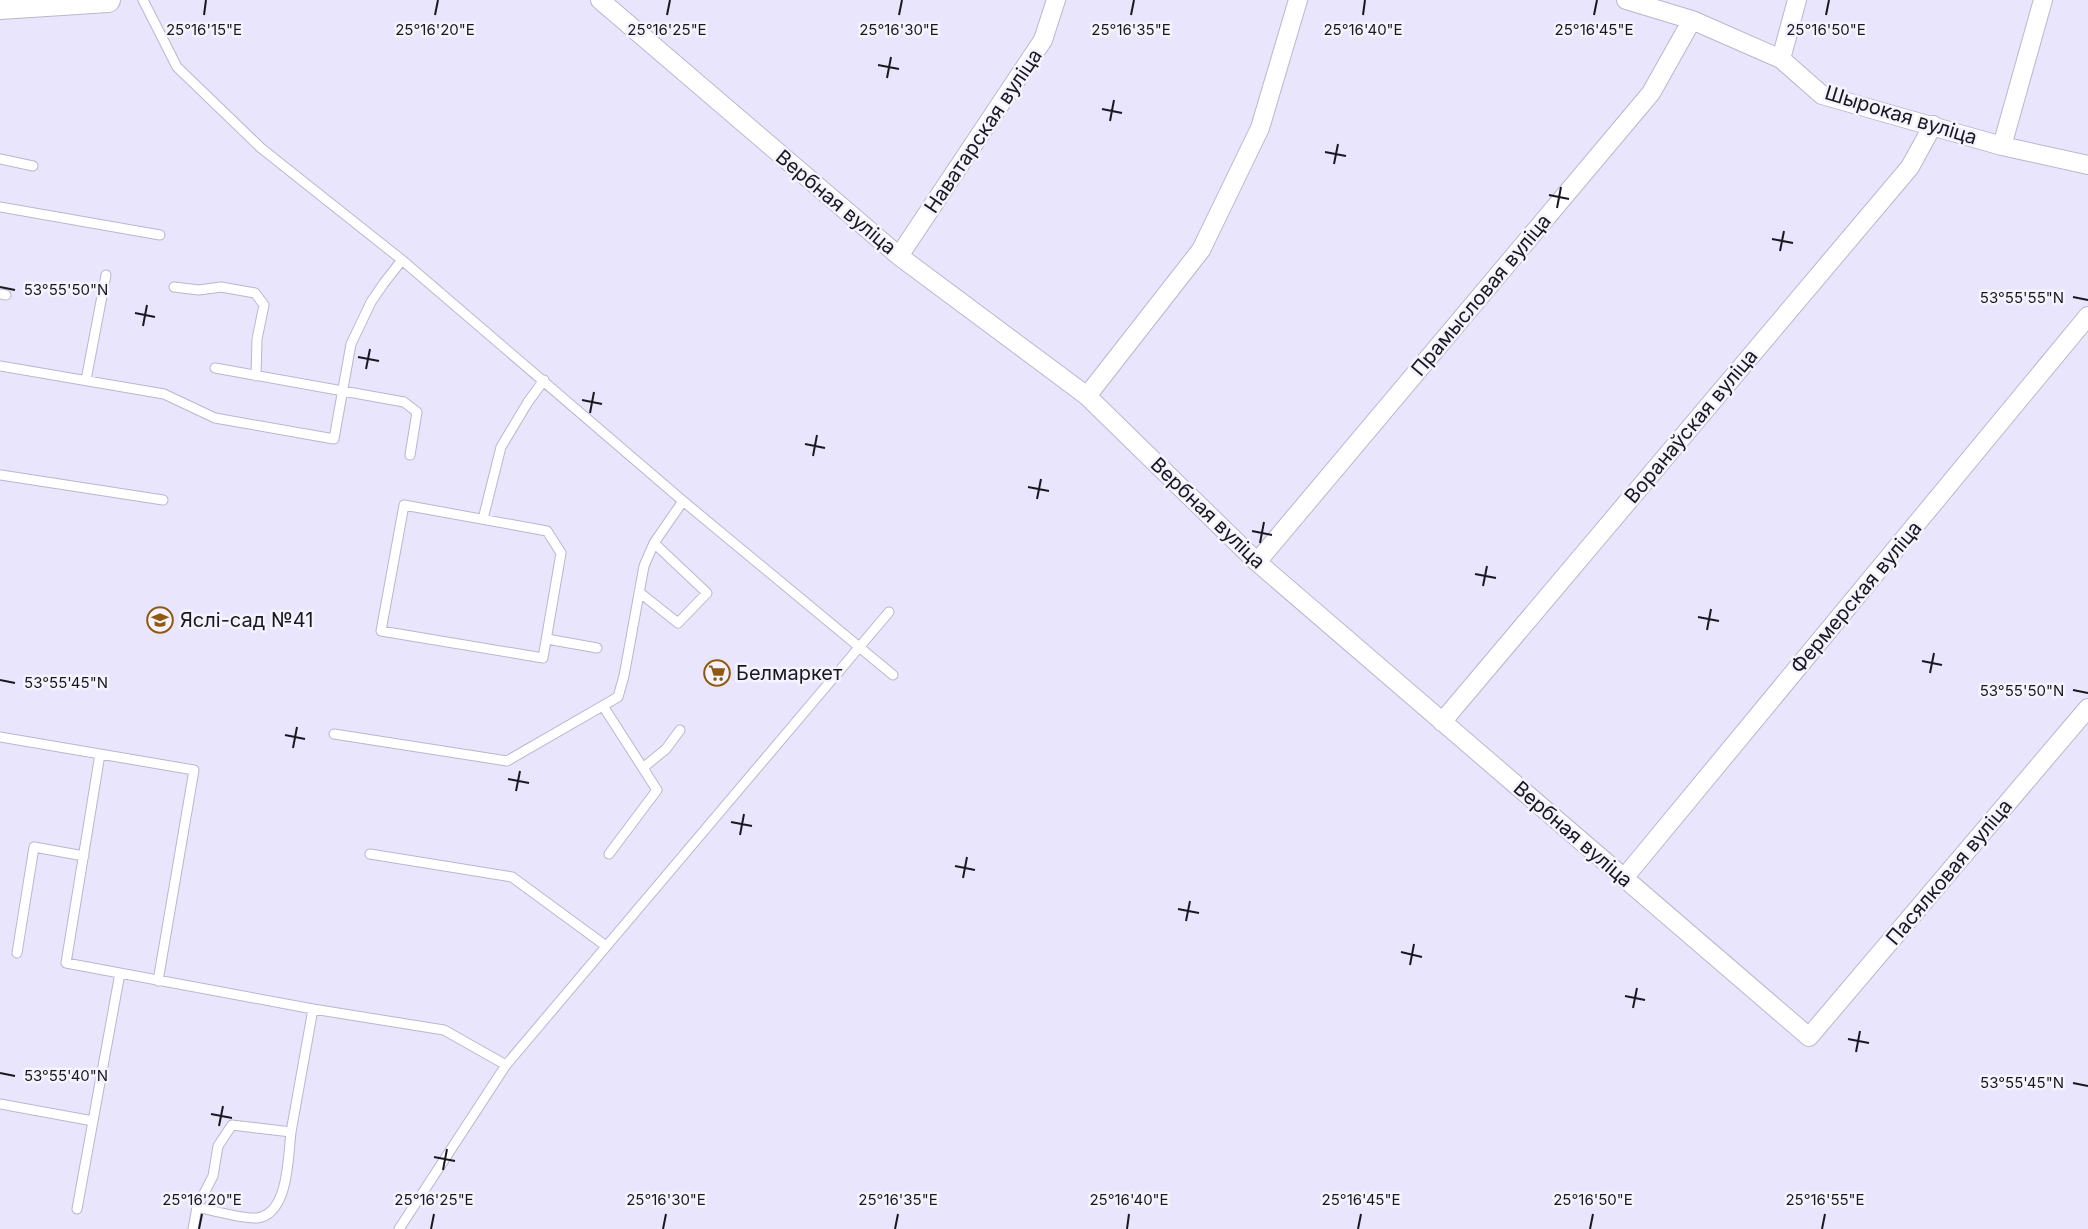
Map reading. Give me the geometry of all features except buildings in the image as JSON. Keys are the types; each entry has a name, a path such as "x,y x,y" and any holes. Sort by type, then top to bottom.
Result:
{"street":[{"path":"0,7 108,0"},
{"name":"Вербная вуліца","path":"600,0 899,256 1087,396 1257,561 1809,1037"},
{"name":"Наватарская вуліца","path":"899,256 1043,40 1056,0"},
{"path":"1087,396 1201,250 1260,128 1298,0"},
{"name":"Шырокая вуліца","path":"1626,0 1692,20 1780,59 1822,95 2002,146 2088,165"},
{"path":"1780,59 1797,0"},
{"path":"2002,146 2043,0"},
{"name":"Прамысловая вуліца","path":"1257,561 1652,93 1692,20"},
{"name":"Воранаўская вуліца","path":"1442,722 1910,167 1933,126"},
{"name":"Фермерская вуліца","path":"1624,878 2088,316"},
{"name":"Пасялковая вуліца","path":"1809,1037 2088,708"}],"lane":[{"path":"143,0 177,67 261,148 402,260 683,501 893,675"},
{"path":"0,159 33,166"},
{"path":"0,207 160,235"},
{"path":"0,366 164,394 215,418 334,439 351,344 371,302 402,260"},
{"path":"86,380 106,275"},
{"path":"174,287 199,290 222,287 255,293 264,305 257,339 256,376"},
{"path":"215,368 404,402 417,412 410,455"},
{"path":"483,519 501,447 544,380"},
{"path":"0,476 164,501"},
{"path":"334,734 507,761 618,697 644,566 654,543 683,501"},
{"path":"404,505 548,531 561,552 547,639 543,658 381,631 404,505"},
{"path":"639,592 678,623 707,593 654,543"},
{"path":"399,1229 506,1065 888,612"},
{"path":"547,639 597,648"},
{"path":"603,706 657,790 609,854"},
{"path":"644,768 666,749 680,730"},
{"path":"0,737 194,770 158,981"},
{"path":"100,754 66,963 313,1009 444,1030 506,1065"},
{"path":"17,953 34,847 84,856"},
{"path":"370,854 512,877 606,946"},
{"path":"77,1209 120,974"},
{"path":"197,1208 258,1218 272,1210 283,1195 291,1132 313,1009"},
{"path":"0,1104 93,1121"},
{"path":"193,1229 197,1208 213,1176 219,1146 231,1125 291,1132"}],"place":[{"name":"Яслі-сад №41","path":"160,620"},
{"name":"Белмаркет","path":"717,673"}]}
